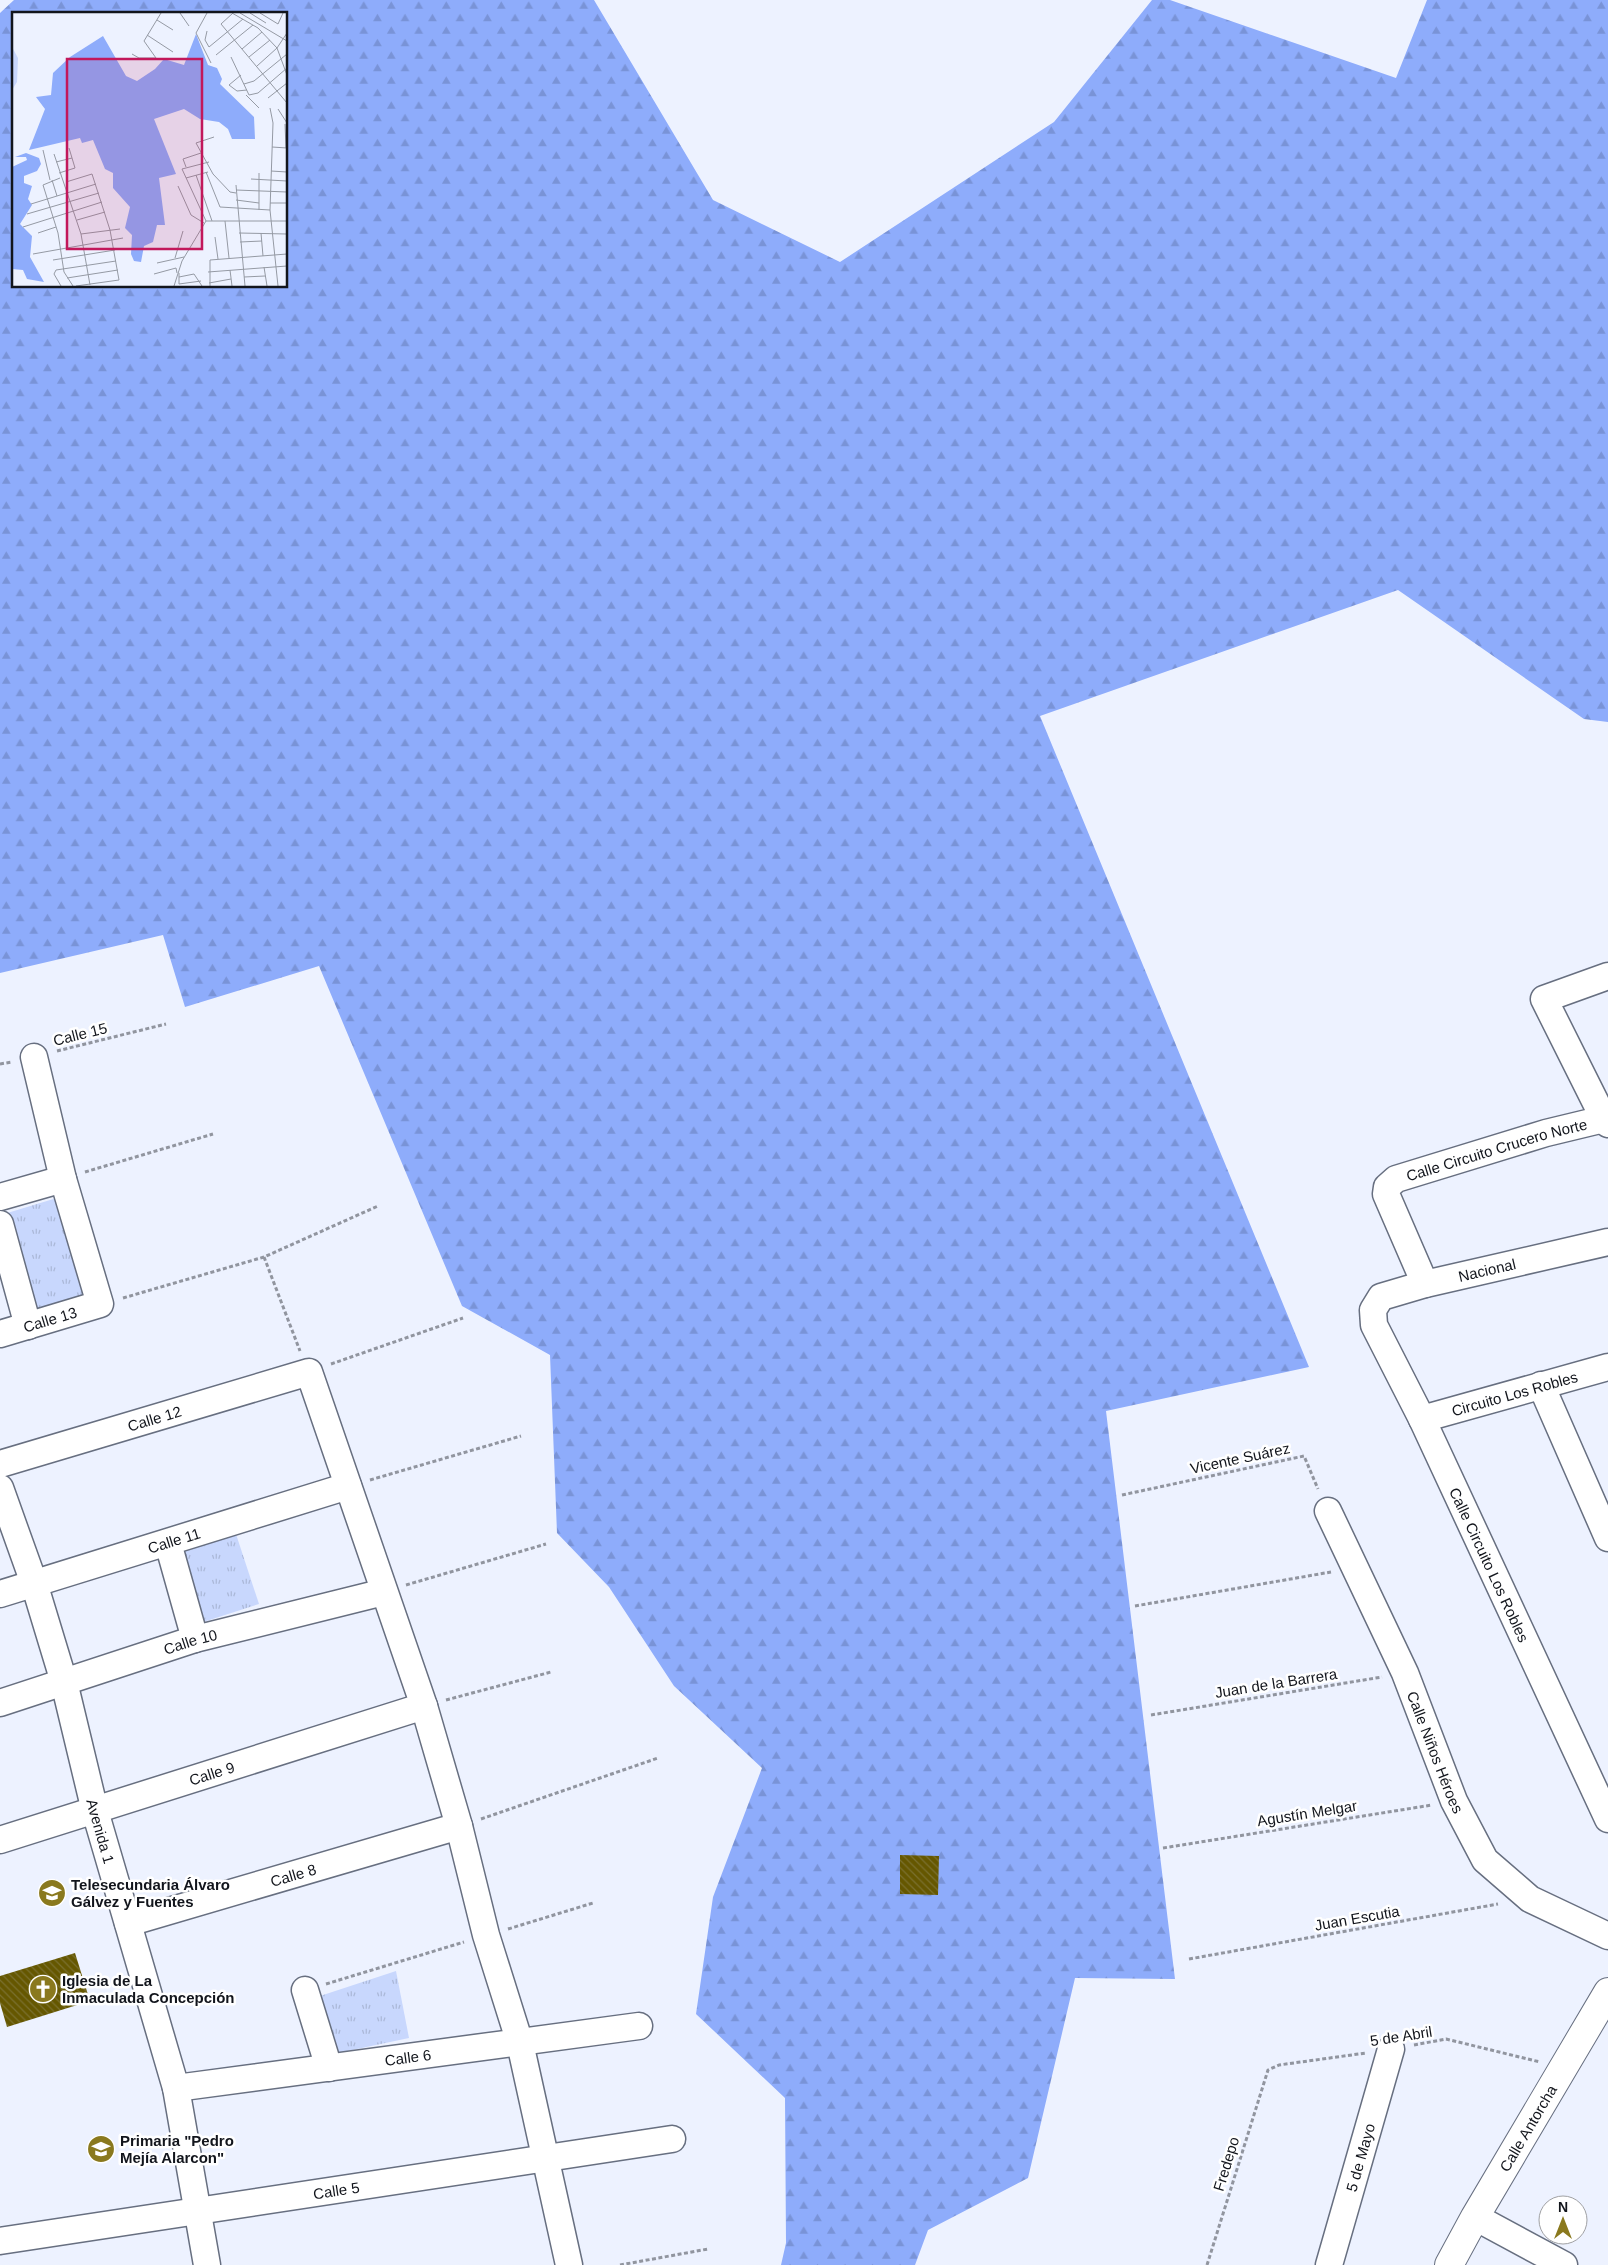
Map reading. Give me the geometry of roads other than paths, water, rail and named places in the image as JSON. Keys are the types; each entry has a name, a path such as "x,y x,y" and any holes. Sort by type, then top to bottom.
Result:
{"street":[{"path":"1606,1121 1544,999 1608,976"},
{"path":"0,1197 63,1179 34,1057"},
{"name":"Calle Circuito Crucero Norte","path":"1425,1284 1386,1194 1387,1187 1405,1176 1546,1133 1606,1121"},
{"name":"Calle 13","path":"0,1334 100,1304 63,1179"},
{"path":"0,1224 28,1326"},
{"name":"Nacional","path":"1373,1310 1381,1297 1425,1284 1608,1242"},
{"name":"Calle Circuito Los Robles","path":"1373,1310 1374,1324 1422,1419 1608,1819"},
{"name":"Circuito Los Robles","path":"1422,1419 1608,1367"},
{"name":"Calle 12","path":"0,1464 309,1372 348,1486"},
{"path":"1541,1385 1608,1538"},
{"path":"348,1486 424,1706 459,1826 486,1935 520,2043 569,2265"},
{"name":"Calle 11","path":"0,1594 348,1486"},
{"name":"Avenida 1","path":"0,1488 34,1583 64,1682 95,1810 176,2088 199,2210 207,2265"},
{"name":"Calle Niños Héroes","path":"1328,1511 1405,1673 1454,1801 1485,1860 1530,1899 1608,1936"},
{"path":"168,1542 195,1639"},
{"name":"Calle 10","path":"0,1703 195,1639 384,1592"},
{"name":"Calle 9","path":"0,1840 424,1706"},
{"name":"Calle 8","path":"128,1923 459,1826"},
{"path":"305,1990 329,2068"},
{"name":"Calle Antorcha","path":"1448,2265 1608,1992"},
{"name":"Calle 6","path":"176,2088 639,2026"},
{"name":"5 de Mayo","path":"1329,2265 1391,2049"},
{"name":"Calle 5","path":"0,2241 672,2139"},
{"path":"1475,2217 1564,2265"}],"place":[{"name":"Telesecundaria Álvaro Gálvez y Fuentes","path":"52,1893"},
{"name":"Iglesia de La Inmaculada Concepción","path":"43,1989"},
{"name":"Primaria \"Pedro Mejía Alarcon\"","path":"101,2149"}]}
